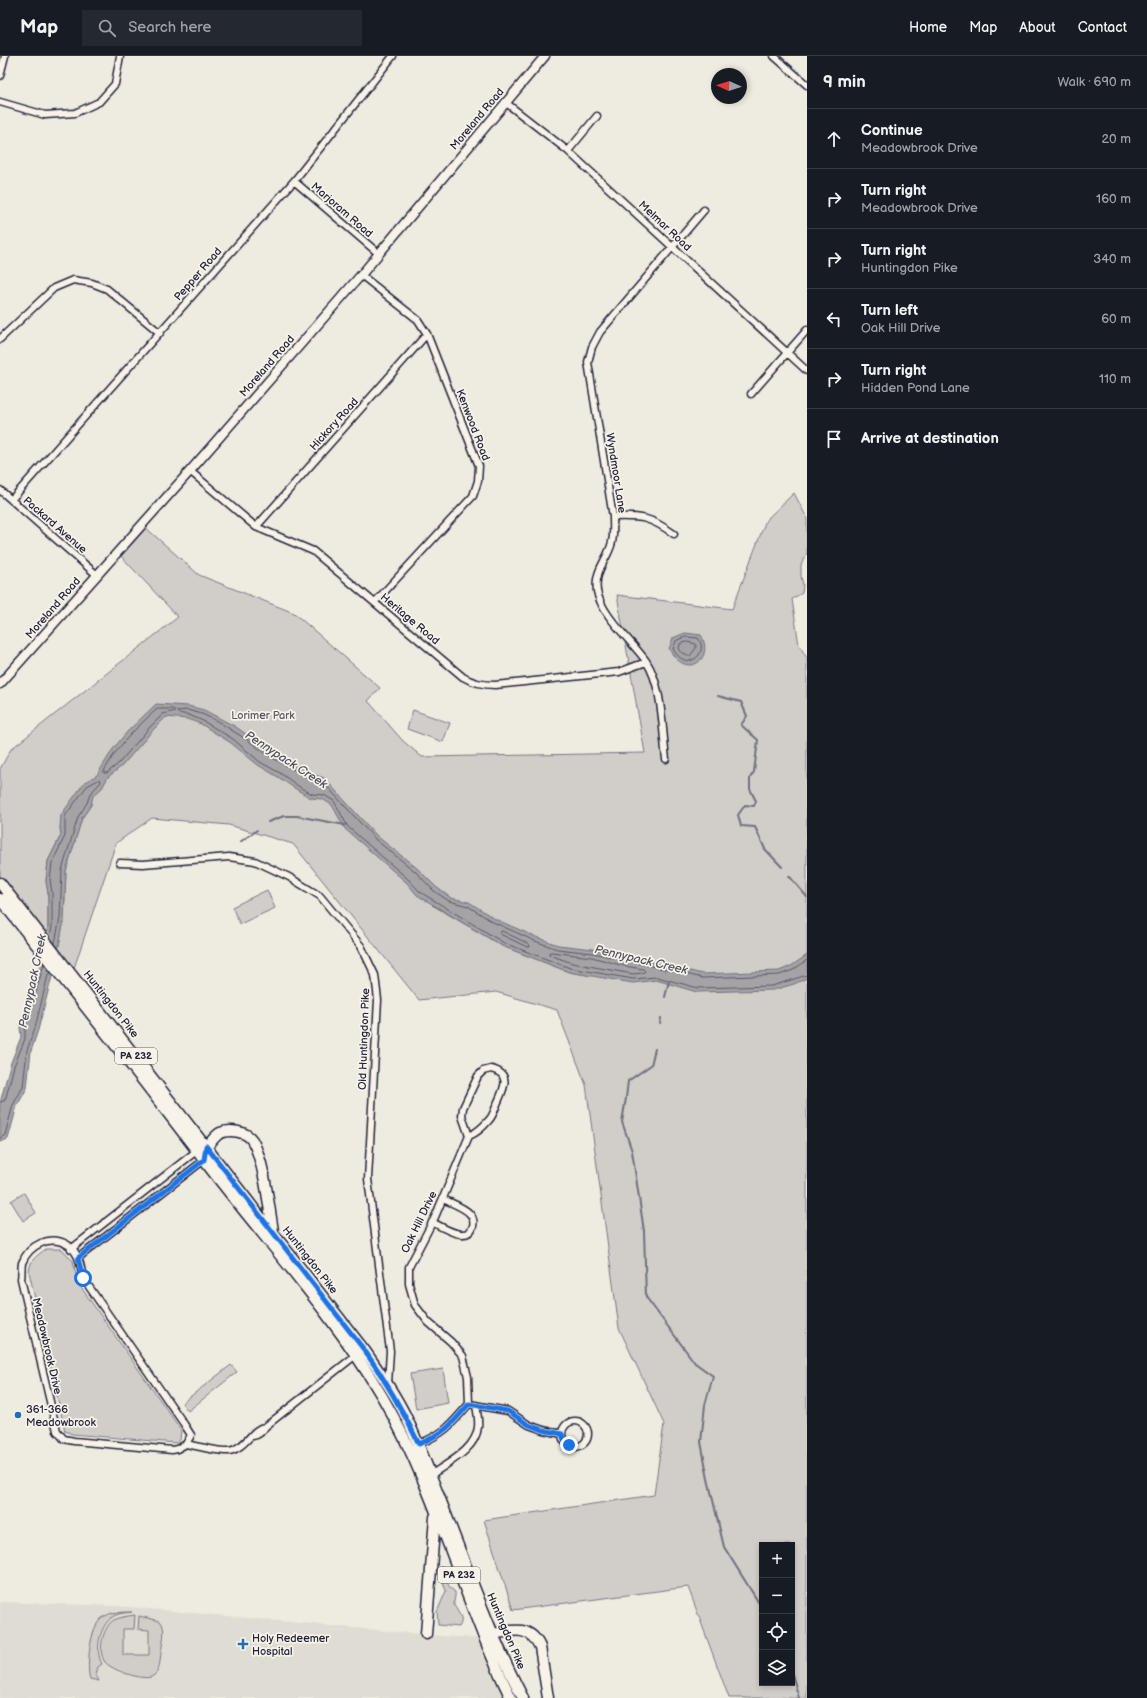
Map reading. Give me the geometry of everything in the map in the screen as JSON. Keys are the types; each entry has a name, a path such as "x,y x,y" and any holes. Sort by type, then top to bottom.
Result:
{"main road":[{"name":"Huntingdon Pike","path":"0,883 274,1233 365,1351 388,1384 404,1412 419,1444 493,1634 523,1698"},
{"name":"Huntingdon Pike","path":"0,899 196,1150 337,1327 356,1355 400,1427 493,1659 511,1698"},
{"path":"206,1146 220,1134 225,1132 238,1132 250,1138 262,1171 269,1199 274,1233"},
{"path":"426,1634 435,1514"},
{"path":"493,1634 512,1630 524,1631 532,1635 537,1640 540,1647 548,1698"}],"street":[{"path":"0,76 5,56"},
{"path":"0,102 45,115 75,113 99,102 115,84 120,56"},
{"name":"Pepper Road","path":"11,500 294,181 393,56"},
{"name":"Moreland Road","path":"0,684 190,471 361,274 545,56"},
{"path":"774,56 807,85"},
{"name":"Melmar Road","path":"505,102 568,150 807,371"},
{"path":"568,150 597,116"},
{"name":"Marjoram Road","path":"294,181 378,254"},
{"name":"Wyndmoor Lane","path":"666,759 658,689 646,662 607,612 597,592 597,580 600,566 612,542 613,517 588,362 592,347 600,332 704,210"},
{"name":"Kenwood Road","path":"361,274 418,320 427,334 479,466 478,481 473,496 375,602"},
{"path":"0,339 54,288 73,280 92,283 107,289 160,333"},
{"path":"751,394 807,330"},
{"name":"Hickory Road","path":"256,527 427,334"},
{"name":"Heritage Road","path":"190,471 256,527 313,551 463,677 471,682 483,685 619,672 646,662"},
{"name":"Packard Avenue","path":"0,490 97,575"},
{"path":"613,517 637,516 656,522 674,534"},
{"name":"Old Huntingdon Pike","path":"120,863 143,864 229,857 255,860 320,896 361,946 375,975 378,1000 368,1179 390,1351 388,1384"},
{"name":"Oak Hill Drive","path":"431,1475 463,1452 474,1440 478,1428 463,1356 428,1322 415,1305 409,1284 409,1267 432,1222 469,1136 490,1118 504,1088 504,1078 496,1070 486,1070 480,1073 463,1108 462,1116 469,1136"},
{"path":"78,1258 204,1160 206,1146 196,1150 72,1249 78,1258 83,1278 191,1435 186,1444"},
{"path":"432,1222 464,1235 469,1233 473,1227 471,1215 442,1199"},
{"name":"Meadowbrook Drive","path":"72,1249 68,1245 58,1241 48,1241 37,1244 29,1251 22,1264 21,1279 57,1431 64,1439 172,1450 186,1444 229,1451 240,1446 253,1436 261,1427 264,1427 356,1355"},
{"path":"419,1444 436,1437 473,1405 508,1411 529,1425 562,1434"},
{"path":"575,1421 584,1425 588,1433 586,1442 578,1447 565,1443 562,1434 566,1425 575,1421"}],"shaded area":[{"name":"Holy Redeemer Hospital","path":"0,1602 118,1606 442,1636 484,1637 511,1698 0,1698"}],"green space":[{"name":"Lorimer Park","path":"794,493 807,518 807,553 801,565 803,585 802,593 792,599 799,645 807,658 807,1698 729,1698 688,1587 513,1610 484,1520 654,1495 664,1424 619,1328 586,1085 557,1010 496,992 419,1000 293,844 229,825 152,818 116,843 72,974 57,955 64,919 66,871 82,818 91,805 60,827 61,835 48,861 46,881 48,893 48,927 45,940 0,883 0,769 11,749 178,617 121,556 146,528 199,575 294,613 380,688 368,701 403,741 422,757 645,753 617,595 732,609 766,520","holes":["432,905 587,975 569,972 502,946"]},
{"path":"413,710 450,723 443,742 407,729"},
{"path":"267,890 275,908 240,924 232,907"},
{"path":"24,1193 36,1213 23,1221 11,1201"},
{"path":"46,1249 62,1249 73,1261 78,1283 181,1430 180,1440 176,1443 72,1434 65,1431 29,1272 34,1259"},
{"path":"231,1365 237,1372 188,1411 182,1403"},
{"path":"443,1369 448,1403 416,1409 410,1374"},
{"path":"443,1566 448,1584 455,1592 454,1605 461,1619 461,1624 459,1627 438,1625 437,1612 446,1591 439,1569"},
{"path":"132,1612 116,1615 110,1619 102,1630 99,1651 102,1664 98,1667 96,1675 99,1681 90,1679 88,1666 91,1641 96,1626 105,1616 112,1613"},
{"path":"135,1615 134,1629 123,1629 123,1655 149,1655 149,1630 138,1629 139,1616 160,1621 162,1624 164,1632 160,1662 157,1672 153,1676 143,1677 121,1672 105,1662 101,1652 104,1633 110,1623 119,1618"}],"water":[{"path":"685,633 701,635 704,644 702,658 697,663 691,665 684,664 676,659 669,649 673,638"},
{"name":"Pennypack Creek","path":"156,704 188,706 204,710 236,727 271,752 307,772 324,778 378,837 418,869 436,887 451,898 469,902 495,919 536,937 558,945 593,949 703,974 779,971 791,966 807,955 807,978 794,984 773,990 697,992 656,980 633,983 569,972 502,946 417,895 407,883 345,829 332,805 322,799 311,798 299,791 258,765 231,743 201,724 187,719 166,717 122,766 108,777 102,788 93,796 91,805 82,818 66,871 64,919 56,961 31,1051 27,1088 17,1106 8,1139 0,1142 0,1103 10,1065 21,1037 20,1027 39,969 48,927 48,893 46,881 48,861 61,835 61,815 84,783 97,775 113,749 127,732"}],"waterway":[{"path":"718,696 741,702 747,716 741,725 758,740 754,772 750,778 750,789 756,801 754,806 745,805 738,815 741,826 755,827 765,849 782,867"},
{"path":"268,822 284,816 297,816 345,825"},
{"path":"240,842 257,830"},
{"path":"789,876 807,897"},
{"path":"665,997 669,981"},
{"path":"660,1023 661,1018"},
{"path":"655,1049 651,1065 628,1081 622,1122 632,1151 644,1231 646,1297 695,1363 713,1376 705,1405 701,1442 708,1479 724,1547 759,1603"},
{"path":"795,1684 799,1698"}],"place":[{"name":"361-366 Meadowbrook","path":"18,1415"},
{"name":"Holy Redeemer Hospital","path":"243,1644"}],"route":[{"path":"83,1278 82,1268 78,1258 204,1160 206,1146 365,1351 388,1384 404,1412 419,1444 436,1437 450,1426 469,1404 508,1411 529,1425 562,1434 565,1443 569,1445"}]}
